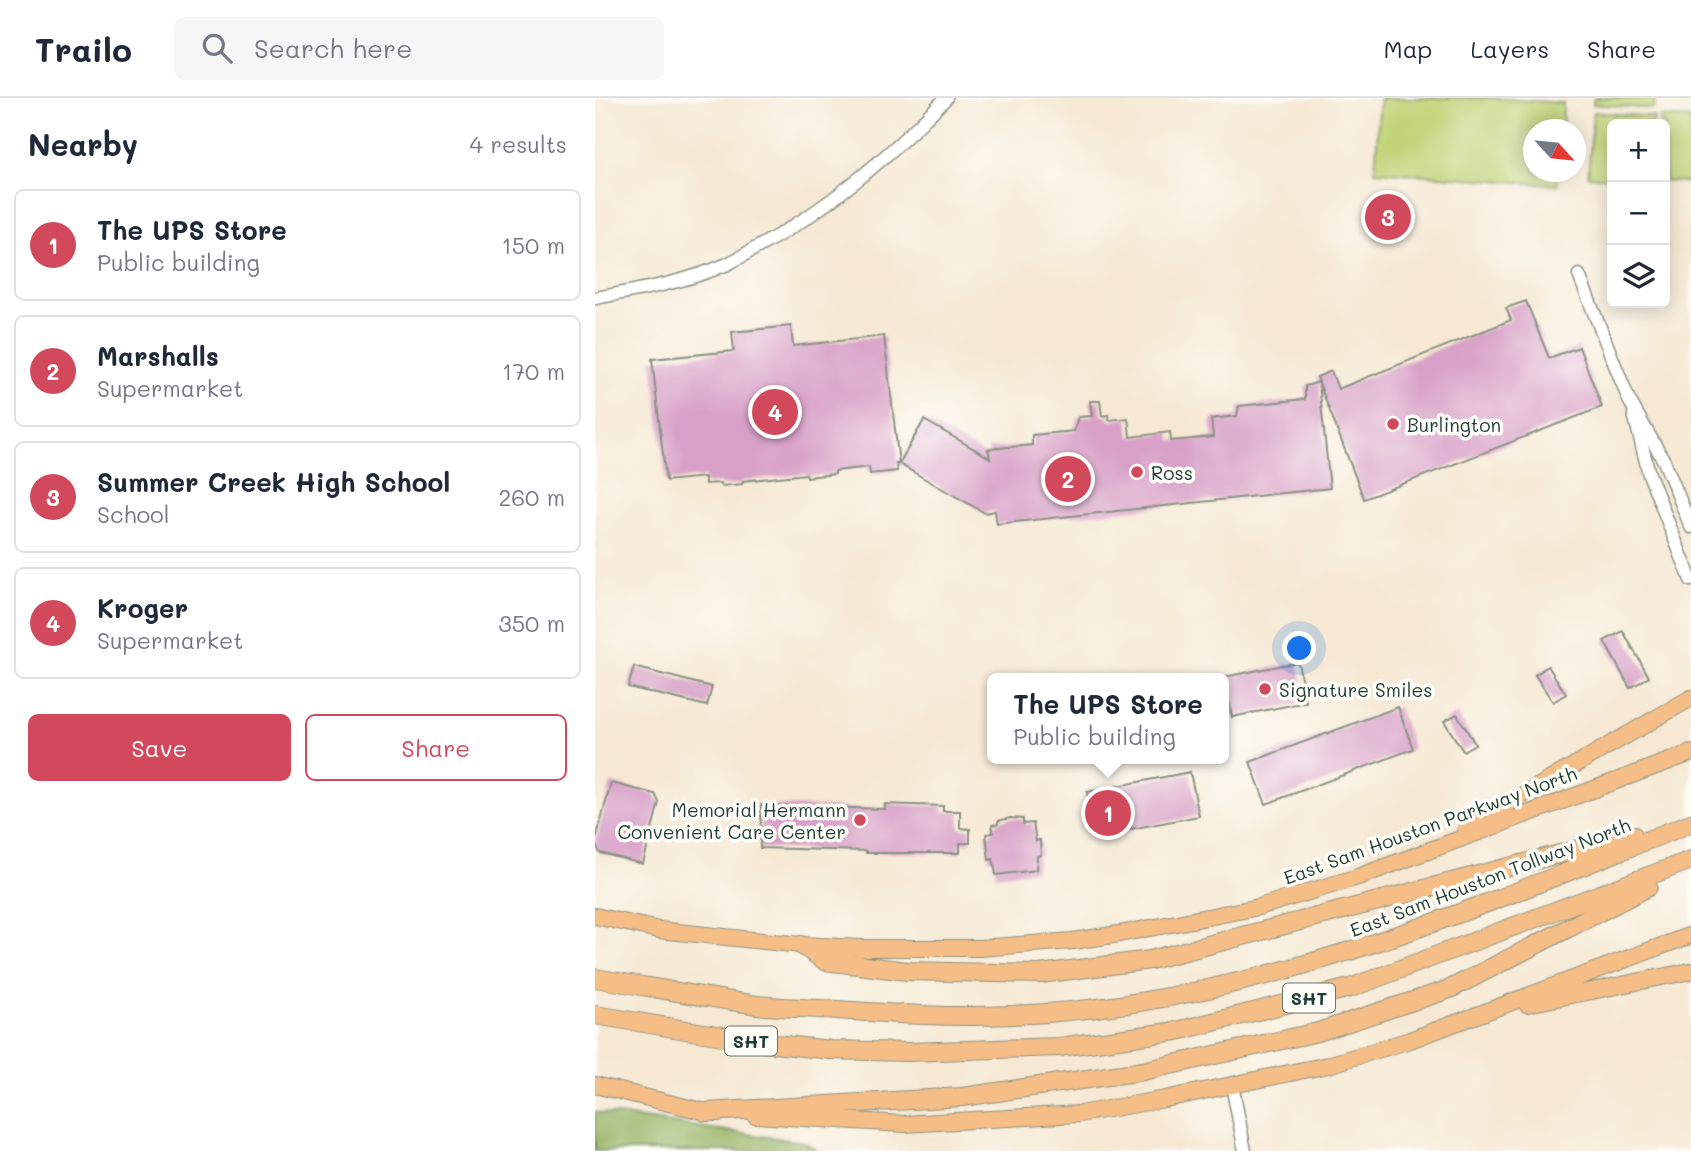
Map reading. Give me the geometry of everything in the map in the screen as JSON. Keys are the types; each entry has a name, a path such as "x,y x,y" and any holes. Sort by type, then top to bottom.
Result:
{"highway":[{"path":"801,946 825,961 907,971 1040,974 1150,960 1691,822"},
{"name":"East Sam Houston Tollway North","path":"595,978 760,1005 910,1015 1013,1016 1143,1002 1219,988 1383,942 1691,822"},
{"path":"706,1112 962,1097 1143,1070 1318,1032 1450,989 1691,862"},
{"name":"SHT","path":"595,1015 765,1043 831,1050 908,1052 1059,1047 1177,1031 1350,988 1691,862"}],"main road":[{"path":"1425,851 1691,698"},
{"name":"East Sam Houston Parkway North","path":"595,916 659,930 801,946 979,948 1107,936 1259,907 1359,877 1691,753"},
{"path":"595,928 614,920"},
{"path":"595,1085 706,1112 904,1124 1079,1114 1328,1065 1410,1040 1691,935"},
{"path":"1477,1014 1691,971"}],"street":[{"path":"595,298 658,287 725,265 788,231 857,182 946,98"},
{"path":"1579,275 1633,407 1664,461 1691,527"},
{"path":"1633,407 1649,474 1691,580"},
{"path":"1232,1085 1245,1151"}],"green space":[{"path":"1380,98 1491,98 1563,103 1562,119 1523,119 1523,182 1557,182 1557,185 1375,171"},
{"path":"1594,98 1655,98 1654,109 1593,104"},
{"path":"1593,112 1654,117 1607,119 1607,178 1588,176"},
{"path":"1661,117 1691,119 1691,183 1670,181 1670,119"},
{"path":"595,1112 804,1142 817,1151 595,1151"}],"building":[{"path":"1526,301 1549,358 1579,347 1602,407 1364,499 1319,383 1330,488 997,524 995,511 985,513 899,464 924,420 990,458 988,449 1032,445 1032,435 1074,431 1078,417 1092,416 1090,401 1100,401 1102,416 1108,415 1109,420 1128,418 1130,437 1170,432 1171,441 1213,437 1211,419 1237,416 1239,406 1305,399 1305,386 1319,382 1317,377 1331,371 1338,389 1511,320 1506,308"},
{"path":"791,326 793,346 884,336 899,464 896,463 897,471 870,474 869,467 835,471 835,474 807,477 806,474 721,486 720,483 705,484 705,477 666,481 652,359 734,351 732,332"},
{"path":"1623,631 1649,677 1630,688 1604,641"},
{"name":"Signature Smiles","path":"1298,662 1306,702 1232,717 1229,676"},
{"path":"1548,666 1566,694 1553,702 1535,675"},
{"path":"634,667 712,687 707,706 628,687"},
{"path":"1398,707 1413,749 1266,804 1250,762"},
{"path":"1457,714 1475,744 1463,751 1444,721"},
{"path":"1190,772 1199,816 1094,836 1087,792"},
{"path":"611,783 655,794 659,802 643,864 600,853 595,843"},
{"name":"Memorial Hermann Convenient Care Center","path":"885,804 943,806 943,811 960,811 960,828 970,829 970,843 960,843 960,853 866,853 760,848 761,805 885,809"},
{"path":"1023,819 1023,824 1033,823 1036,841 1040,840 1041,855 1037,856 1036,870 996,875 993,859 989,860 986,834 993,833 992,825 998,824 998,821"}],"place":[{"name":"Summer Creek High School","path":"1388,217"},
{"name":"Kroger","path":"775,412"},
{"name":"Burlington","path":"1393,424"},
{"name":"Ross","path":"1137,472"},
{"name":"Marshalls","path":"1068,479"},
{"name":"Signature Smiles","path":"1265,689"},
{"name":"The UPS Store","path":"1108,813"},
{"name":"Memorial Hermann Convenient Care Center","path":"860,820"}]}
